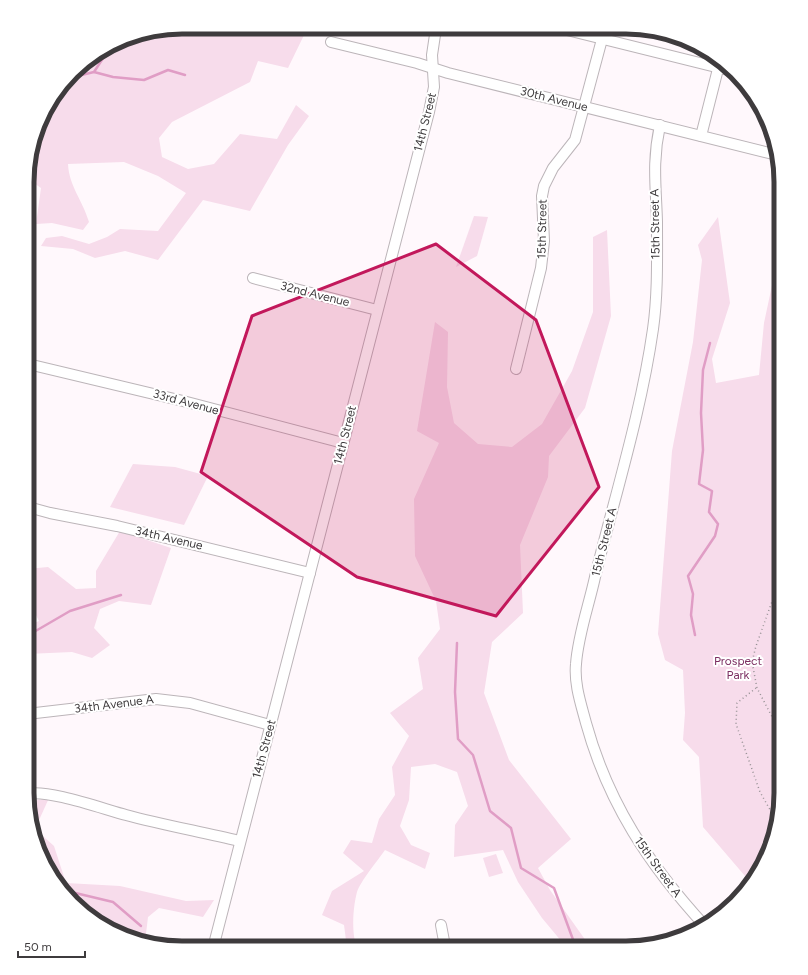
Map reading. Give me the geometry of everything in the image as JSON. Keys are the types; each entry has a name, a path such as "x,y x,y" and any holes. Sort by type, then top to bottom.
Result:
{"street":[{"name":"14th Street","path":"214,941 430,107 434,87 432,69 435,34"},
{"path":"583,34 715,64"},
{"name":"15th Street","path":"516,369 541,268 544,241 542,196 544,186 553,168 575,140 603,34"},
{"name":"30th Avenue","path":"331,42 432,69 771,153"},
{"path":"701,136 721,69"},
{"name":"15th Street A","path":"660,125 654,152 657,222 653,329 634,421 597,569 576,666 579,699 590,739 602,773 619,810 637,840 661,874 701,921"},
{"name":"32nd Avenue","path":"253,278 377,310"},
{"name":"33rd Avenue","path":"34,365 183,401 343,443"},
{"name":"34th Avenue","path":"34,509 117,526 310,573"},
{"name":"34th Avenue A","path":"34,713 156,699 190,703 270,725"},
{"path":"34,793 64,798 125,815 240,841"},
{"path":"441,925 444,941"}],"path":[{"path":"774,596 753,656 752,667 757,688 774,721"},
{"path":"757,688 737,703 736,724 760,792 773,814"}],"highlighted area":[{"path":"436,244 536,320 599,487 496,616 357,577 201,472 252,316"}],"green space":[{"path":"172,34 305,34 288,68 258,61 250,82 172,122 159,138 162,157 188,169 214,164 240,134 277,139 296,105 309,116 288,145 250,211 203,200 158,260 125,251 95,258 73,249 41,246 46,238 62,236 89,244 107,237 120,229 158,231 186,193 158,176 124,162 68,164 71,179 89,222 83,230 52,223 36,224 41,188 34,183 35,163 42,134 49,117 59,100 77,77 108,54 134,42"},
{"path":"474,216 488,217 477,256 456,267"},
{"name":"Prospect Park","path":"718,217 730,303 712,359 716,383 759,375 764,323 774,276 774,803 769,831 763,850 747,878 703,827 699,757 683,740 685,713 683,670 665,660 658,634 672,451 693,342 702,260 698,245"},
{"path":"607,230 611,316 585,408 549,456 548,477 520,545 523,613 492,642 484,693 509,760 571,839 538,868 550,890 586,941 561,941 542,918 518,882 503,850 454,857 455,825 468,806 457,772 435,764 411,767 409,800 400,826 411,845 430,853 425,869 385,850 365,877 357,892 353,920 355,941 346,941 344,925 322,915 332,891 364,871 343,853 351,840 372,843 379,819 395,795 392,767 409,736 390,713 423,689 418,658 440,629 436,601 415,556 414,499 439,443 417,431 435,322 448,332 447,387 454,423 478,444 512,447 542,424 572,371 593,312 593,237"},
{"path":"133,464 175,467 208,476 184,525 110,507"},
{"path":"120,531 171,548 151,605 119,601 100,609 94,628 110,645 92,658 72,652 34,654 34,623 39,621 34,611 34,568 48,567 76,589 96,588 96,571"},
{"path":"49,798 37,824 35,812 34,801"},
{"path":"40,833 54,846 66,883 120,886 186,901 214,900 203,917 159,908 148,917 146,936 117,926 84,904 77,898 59,875 45,850"},
{"path":"496,854 503,873 489,877 483,858"}],"waterway":[{"path":"78,76 94,72 104,56"},
{"path":"94,72 113,77 144,80 168,70 185,75"},
{"path":"695,635 691,615 693,594 688,576 715,536 718,524 709,512 712,491 699,484 703,450 701,413 703,370 710,343"},
{"path":"34,632 70,611 121,595"},
{"path":"457,643 455,692 458,739 473,755 490,811 511,828 521,868 554,888 574,941"},
{"path":"72,892 113,902 141,926"}]}
